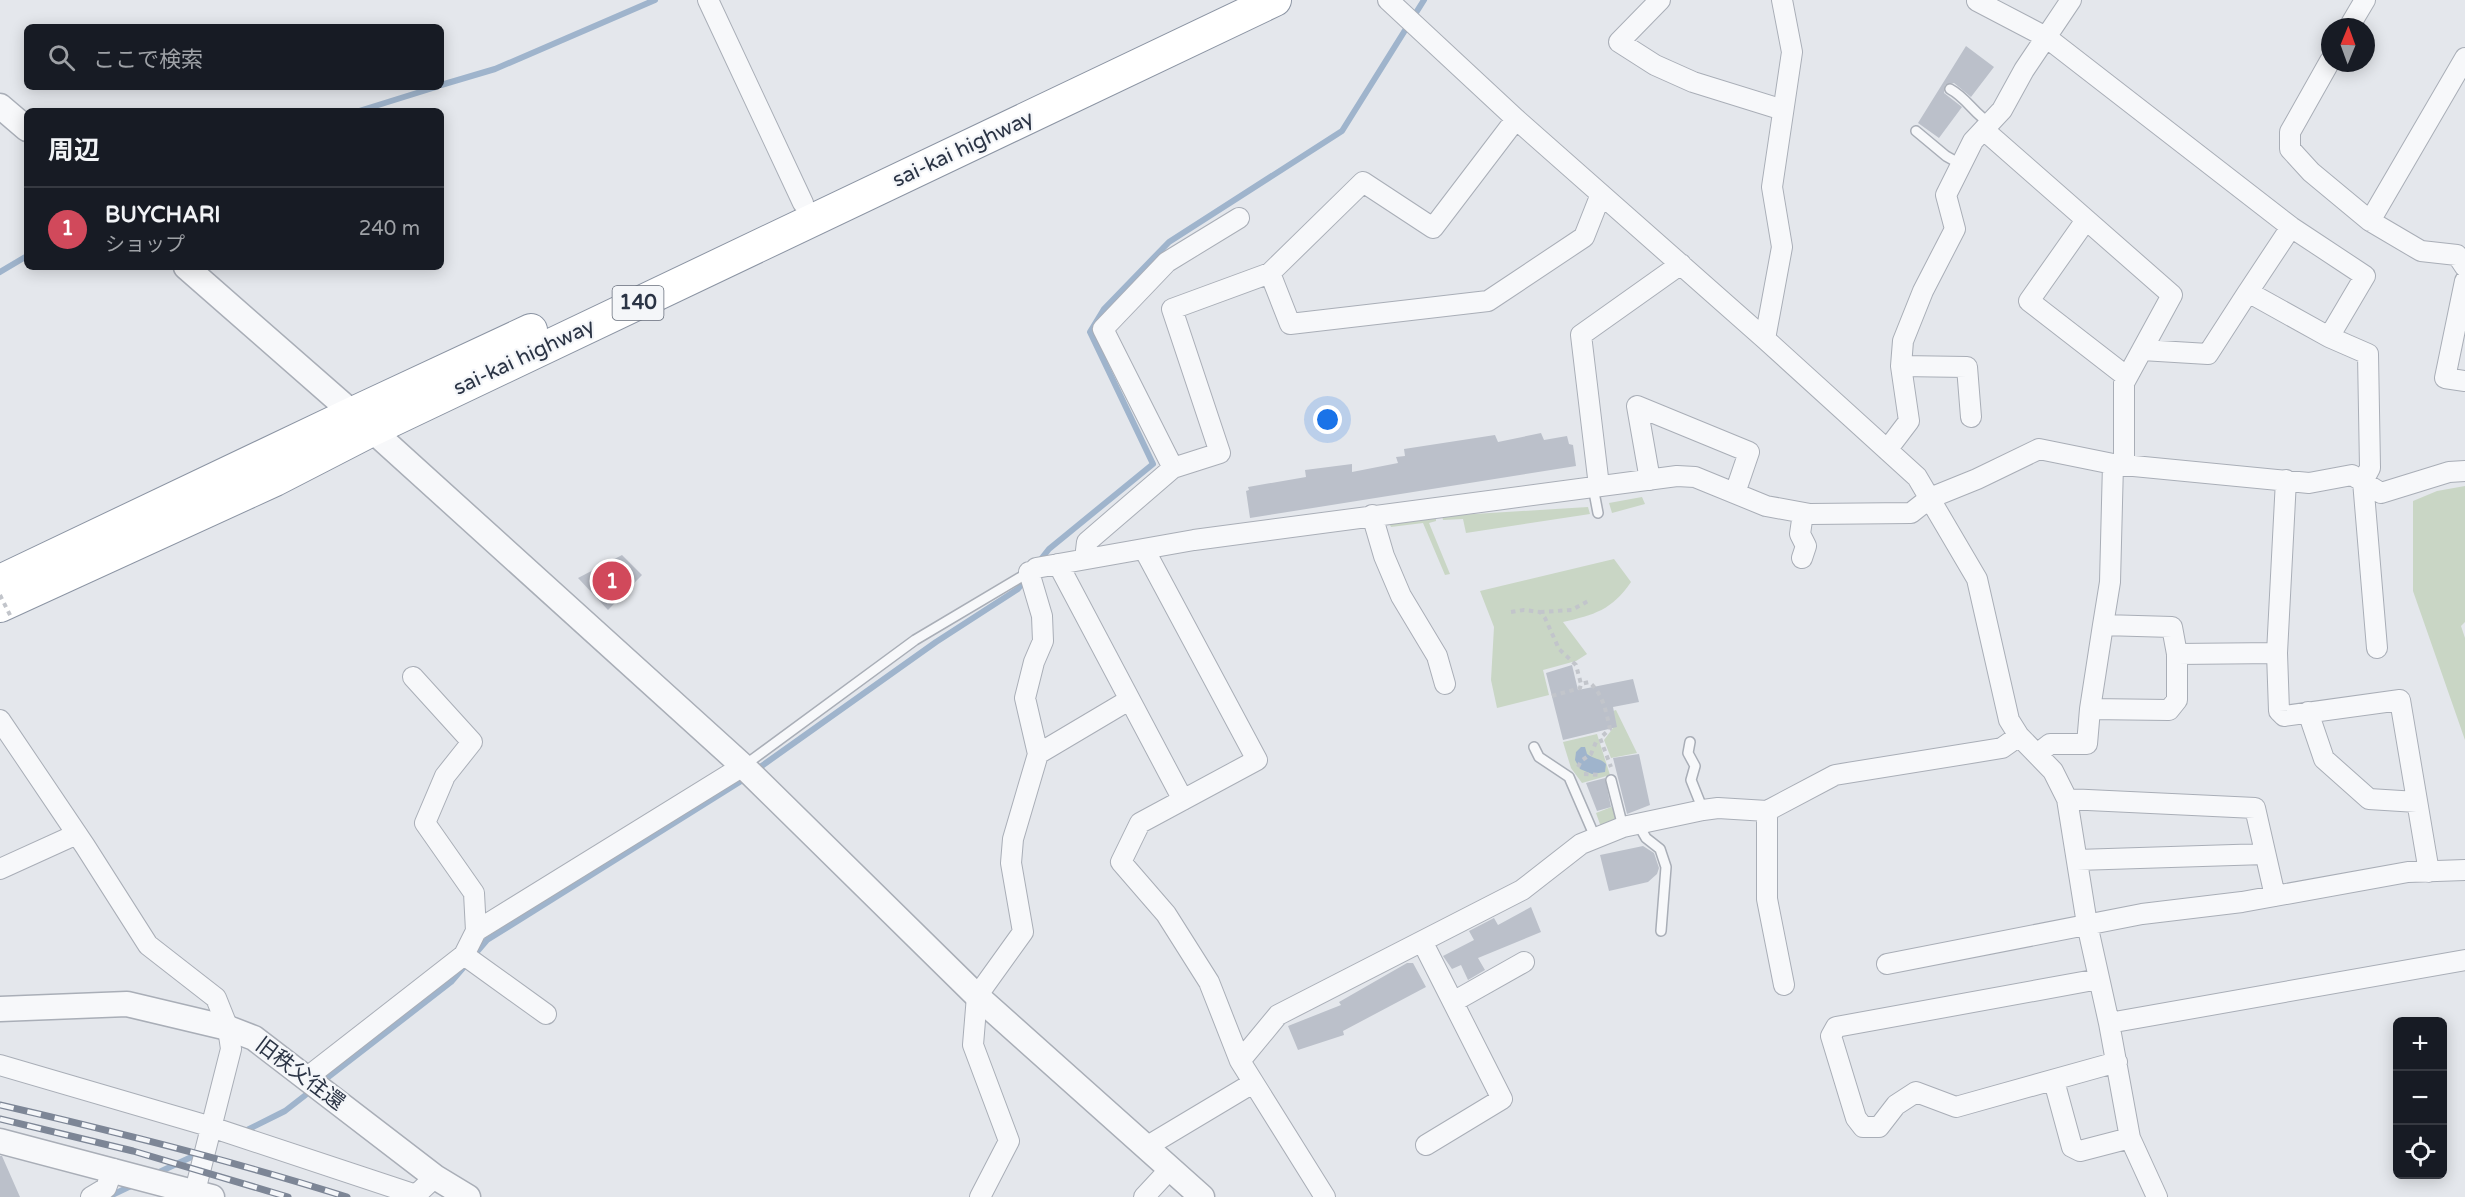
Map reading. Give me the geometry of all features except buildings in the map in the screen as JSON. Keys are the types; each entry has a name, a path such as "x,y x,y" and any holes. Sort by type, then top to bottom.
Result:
{"highway":[{"name":"sai-kai highway","path":"6,612 274,480 362,421 803,203 1227,0"},
{"name":"sai-kai highway","path":"0,581 362,421 1275,0"}],"street":[{"path":"708,0 803,203"},
{"path":"1388,0 1516,118 1766,339 1917,477 1977,579 2009,720 2019,735 2053,771 2067,799 2087,924 2117,1062 2130,1138 2157,1197"},
{"path":"1660,0 1619,42 1655,65 1693,82 1784,110"},
{"path":"1766,339 1782,247 1773,187 1792,52 1782,0"},
{"path":"1887,450 1909,421 1901,366 1903,341 1923,291 1955,229 1946,195 1974,141 2002,110 2024,70 2071,0"},
{"path":"2354,18 2364,0"},
{"path":"1977,1 2046,37 2291,227 2365,276 2329,337"},
{"path":"2370,221 2465,58"},
{"path":"2324,72 2290,132 2290,149 2311,172 2370,221 2421,251 2457,255 2465,267"},
{"path":"0,106 24,126"},
{"path":"1085,559 1087,542 1173,468 1220,453 1172,309 1270,273 1363,182 1433,228 1516,118"},
{"path":"1987,127 2086,220 2172,295 2124,383 2110,582 2086,744 2050,744 2037,754"},
{"path":"1270,273 1290,324 1488,301 1584,237 1601,194"},
{"path":"1173,468 1103,329 1167,262 1239,218"},
{"path":"2086,220 2029,301 2127,377"},
{"path":"2142,350 2208,354 2291,227"},
{"path":"1596,486 1581,335 1681,264"},
{"path":"189,270 362,421 743,766 977,996 1202,1197"},
{"path":"2465,281 2445,378 2465,381"},
{"path":"2248,291 2329,337 2368,354 2370,468 2363,482 2377,648"},
{"path":"1901,366 1966,367 1971,417"},
{"path":"1650,480 1637,406 1749,452 1735,493"},
{"path":"980,1197 1009,1141 973,1045 977,996 1023,933 1011,863 1012,839 1038,754 1025,698 1034,662 1043,641 1042,616 1033,570 1144,549 1372,515 1596,486 1695,477 1766,506 1803,513 1911,513 1930,498 1977,479 2039,449 2119,465 2309,483 2352,475 2382,493 2449,472 2465,471"},
{"path":"2286,480 2277,653 2279,711 2284,716 2400,700 2429,872"},
{"path":"1802,558 1806,546 1800,534 1803,513"},
{"path":"1372,515 1384,556 1401,596 1437,656 1445,684"},
{"path":"1144,549 1257,760 1140,824 1120,862 1166,914 1209,982 1240,1061 1325,1197"},
{"path":"1058,564 1183,801"},
{"path":"2090,709 2169,710 2177,700 2177,654 2172,627 2103,625"},
{"path":"2177,654 2277,653"},
{"path":"305,1079 464,955 476,931 474,893 425,823 445,776 472,742 412,677"},
{"path":"1038,754 1130,700"},
{"path":"2308,712 2324,759 2369,799 2417,802"},
{"path":"0,720 148,945 216,998 228,1028 231,1049 211,1127 203,1194 0,1141"},
{"path":"1240,1061 1278,1016 1522,890 1581,844 1595,837 1631,826 1703,810 1718,808 1767,811 1835,775 2002,748 2019,735"},
{"path":"476,931 743,766"},
{"path":"2067,799 2255,808 2275,896"},
{"path":"1767,811 1767,899 1784,985"},
{"path":"0,870 77,834"},
{"path":"2077,860 2265,854"},
{"path":"1887,964 2087,924 2275,896 2408,872 2465,870"},
{"path":"1423,943 1502,1099 1426,1145"},
{"path":"464,955 546,1014"},
{"path":"2109,1023 2465,960"},
{"path":"1453,1002 1524,962"},
{"path":"2099,979 1836,1027 1831,1036 1856,1118 1863,1127 1879,1127 1896,1105 1916,1092 1956,1107 2117,1062"},
{"name":"旧秩父往還","path":"0,1009 127,1004 228,1028 254,1038 435,1177 468,1197"},
{"path":"0,1065 211,1127 419,1196 435,1177"},
{"path":"2054,1081 2072,1147 2080,1151 2130,1138"},
{"path":"1146,1147 1253,1083"},
{"path":"91,1197 106,1188 113,1169"},
{"path":"1144,1197 1170,1169"}],"lane":[{"path":"1950,88 1967,101 1987,127"},
{"path":"1916,131 1946,156 1962,165"},
{"path":"1596,486 1598,513"},
{"path":"743,766 915,640 1033,570"},
{"path":"1690,742 1689,753 1695,766 1691,780 1703,810"},
{"path":"1534,747 1539,757 1569,777 1595,837"},
{"path":"1611,780 1631,826 1660,849 1666,867 1661,931"}],"path":[{"path":"0,595 6,612"},
{"path":"1511,612 1572,610 1588,601"},
{"path":"1540,612 1559,649 1576,666 1581,684"},
{"path":"1552,696 1580,688 1581,684 1590,682 1603,701 1610,729 1600,738 1612,769 1611,780"},
{"path":"1601,741 1595,744 1591,754 1581,761 1578,771 1591,776 1602,775 1612,769"}],"green space":[{"path":"2465,486 2465,622 2461,626 2465,638 2465,740 2413,591 2413,501 2437,491"},
{"path":"1642,497 1645,504 1612,513 1609,503"},
{"path":"1588,507 1590,514 1466,533 1463,519 1443,520 1442,516"},
{"path":"1436,516 1436,521 1429,523 1450,574 1445,575 1423,523 1391,527 1389,523"},
{"path":"1614,559 1631,582 1624,591 1601,610 1563,622 1587,654 1576,661 1543,670 1549,695 1497,708 1491,680 1494,627 1480,591"},
{"path":"1616,710 1637,753 1611,758 1604,740 1613,728 1610,712"},
{"path":"1597,734 1610,775 1582,783 1571,768 1563,742"},
{"path":"1614,806 1619,818 1601,827 1596,813"}],"water":[{"path":"1581,747 1585,747 1589,756 1606,764 1605,772 1592,774 1580,769 1575,760 1576,752"}],"waterway":[{"path":"444,84 495,69 655,0"},
{"path":"1038,563 1049,549 1153,464 1090,332 1104,309 1169,242 1342,131 1424,0"},
{"path":"369,108 426,90"},
{"path":"0,272 24,258"},
{"path":"756,770 936,642 1018,589 1026,579"},
{"path":"322,1082 451,982 487,940 746,778"},
{"path":"241,1133 285,1111 312,1090"},
{"path":"155,1174 200,1153"},
{"path":"108,1197 135,1184"}],"railway":[{"path":"0,1105 175,1148 347,1197"},
{"path":"0,1119 133,1151 288,1197"}],"place":[{"name":"BUYCHARI","path":"612,581"}]}
